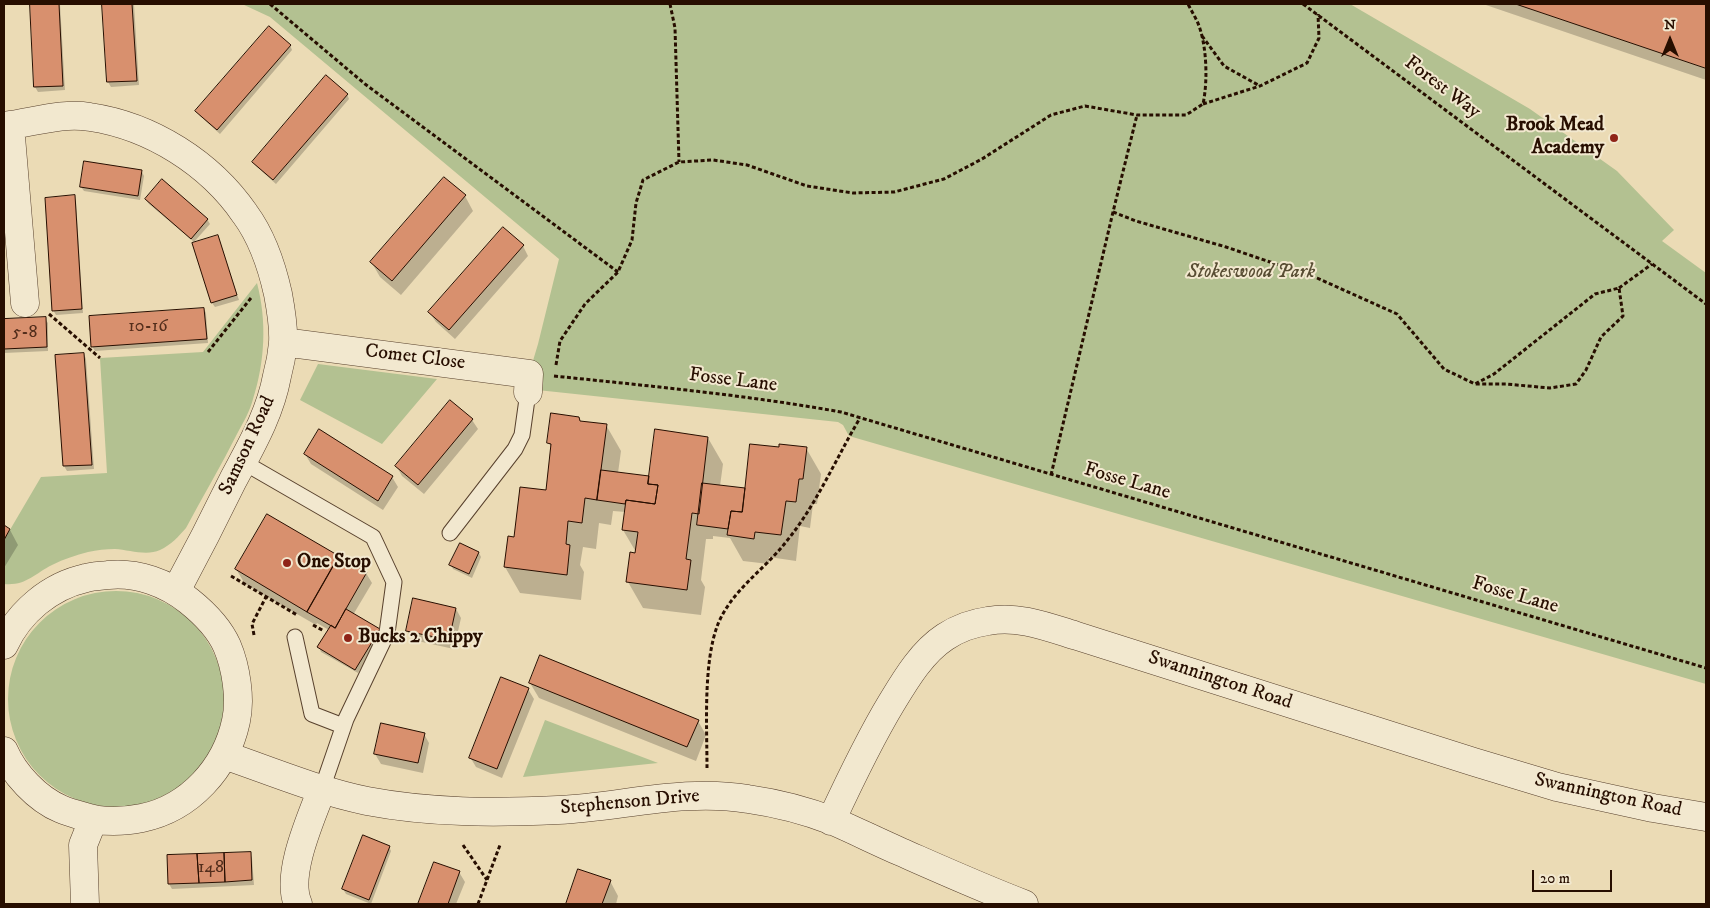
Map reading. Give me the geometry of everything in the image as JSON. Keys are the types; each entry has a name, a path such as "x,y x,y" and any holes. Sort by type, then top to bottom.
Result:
{"street":[{"name":"Samson Road","path":"7,126 50,117 89,116 128,126 154,137 188,157 215,178 246,215 262,246 276,285 281,310 283,342 277,378 266,416 176,591"},
{"path":"7,126 25,298"},
{"name":"Comet Close","path":"283,342 537,380"},
{"path":"4,751 9,763 31,789 60,809 93,820 124,821 155,815 183,801 195,791 206,781 224,755 237,720 238,682 227,646 206,614 176,591 147,578 116,574 85,578 56,589 30,607 6,634"},
{"name":"Swannington Road","path":"831,820 871,738 908,676 924,656 944,637 967,626 988,620 1033,622 1557,787 1653,808 1706,816"},
{"name":"Stephenson Drive","path":"224,755 322,789 366,800 420,808 466,812 561,810 653,799 707,796 747,799 831,820 975,885 1024,904"},
{"path":"298,904 294,886 295,873 304,838 322,789"},
{"path":"85,904 83,845 93,820"}],"lane":[{"path":"450,532 515,450 522,435 537,380"},
{"path":"243,462 373,536 394,582 387,633 343,726 322,789"},
{"path":"295,637 312,714 343,726"}],"path":[{"path":"270,4 365,84 618,272"},
{"path":"670,4 675,28 679,162"},
{"path":"1188,4 1198,22 1202,35 1205,66 1203,104"},
{"name":"Forest Way","path":"1303,4 1706,304"},
{"path":"537,380 560,340 585,304 618,272 632,240 636,204 643,180 679,162 713,160 747,165 807,186 853,193 894,192 944,179 982,159 1051,115 1085,106 1137,115 1186,115 1203,104 1260,86 1307,63 1319,38 1318,14"},
{"path":"1202,35 1224,66 1260,86"},
{"path":"1051,475 1112,212 1137,115"},
{"path":"1112,212 1136,221 1226,247 1317,278 1397,314 1444,369 1475,384 1506,384 1550,388 1576,384 1586,370 1601,336 1623,316 1619,288"},
{"path":"1475,384 1494,374 1594,294 1619,288 1652,264"},
{"path":"208,352 259,288 276,285"},
{"path":"25,298 100,358"},
{"name":"Fosse Lane","path":"537,380 708,392 841,412 1706,668"},
{"path":"707,796 707,705 711,658 718,625 728,604 786,543 814,504 860,418"},
{"path":"231,576 299,616"},
{"path":"252,640 254,636 252,624 266,597"},
{"path":"307,621 324,631"},
{"path":"463,845 487,880"},
{"path":"478,904 500,845"}],"green space":[{"name":"Stokeswood Park","path":"242,4 1350,4 1530,109 1617,171 1674,230 1662,241 1706,273 1706,684 849,436 843,425 838,422 528,389 529,374 559,259 270,17"},
{"path":"257,283 262,312 263,341 260,371 252,403 231,446 186,528 171,543 155,552 144,553 115,549 88,552 56,563 24,581 4,584 4,540 41,477 107,473 100,358 203,352"},
{"path":"318,364 437,379 382,444 300,400"},
{"path":"105,591 127,591 147,595 167,603 193,622 212,648 220,668 224,699 220,730 212,750 193,776 167,795 147,803 127,807 105,807 85,803 65,795 47,783 32,768 20,750 12,730 8,710 8,688 12,668 20,648 32,630 47,615 65,603 85,595"},
{"path":"545,720 658,763 523,777"}],"building":[{"path":"30,4 59,4 63,86 34,87"},
{"path":"102,4 132,4 137,81 107,82"},
{"path":"1516,4 1706,4 1706,68"},
{"path":"269,26 291,45 217,130 195,111"},
{"path":"326,75 348,94 273,180 252,162"},
{"path":"84,161 142,170 138,196 80,187"},
{"path":"444,177 466,195 392,281 370,262"},
{"path":"162,179 208,219 191,239 145,199"},
{"path":"75,195 82,309 52,311 45,198"},
{"path":"503,227 524,245 449,330 428,312"},
{"path":"218,235 237,295 211,303 192,243"},
{"path":"204,308 207,339 91,347 89,316"},
{"path":"46,317 47,347 4,349 4,319"},
{"path":"84,353 92,465 63,466 55,355"},
{"path":"450,400 473,419 418,485 395,466"},
{"path":"551,413 579,417 580,421 607,424 597,500 585,498 582,523 568,521 566,544 570,545 567,575 504,567 508,536 514,537 520,487 546,490 551,444 547,443"},
{"path":"319,429 393,476 378,501 304,454"},
{"path":"655,429 708,437 699,514 692,513 686,559 691,560 687,590 626,582 630,552 635,553 638,532 622,530 626,500 655,504 658,485 648,484"},
{"path":"750,444 779,447 779,444 807,447 803,479 799,479 796,502 786,501 781,535 755,532 754,539 727,535 731,511 742,512"},
{"path":"601,470 649,476 648,484 658,485 655,504 626,500 625,504 597,500"},
{"path":"702,483 745,488 742,512 731,511 728,529 697,525"},
{"name":"One Stop","path":"267,514 339,556 307,612 235,569"},
{"path":"4,525 10,529 4,540"},
{"path":"460,543 479,552 469,574 449,565"},
{"path":"339,556 367,572 335,628 307,612"},
{"path":"413,598 456,608 449,640 406,631"},
{"name":"Bucks 2 Chippy","path":"346,609 380,629 355,670 317,647 331,625 335,628"},
{"path":"540,655 699,720 687,747 529,683"},
{"path":"501,677 529,688 497,769 469,758"},
{"path":"381,723 425,733 418,763 374,754"},
{"path":"363,835 390,846 369,900 342,889"},
{"path":"251,852 252,880 225,882 224,853"},
{"path":"224,853 225,882 199,883 197,854"},
{"path":"197,854 199,883 168,884 167,855"},
{"path":"434,862 460,871 448,904 418,904"},
{"path":"578,869 611,880 602,904 566,904"}],"place":[{"name":"Brook Mead Academy","path":"1614,138"},
{"name":"One Stop","path":"287,563"},
{"name":"Bucks 2 Chippy","path":"348,638"}]}
